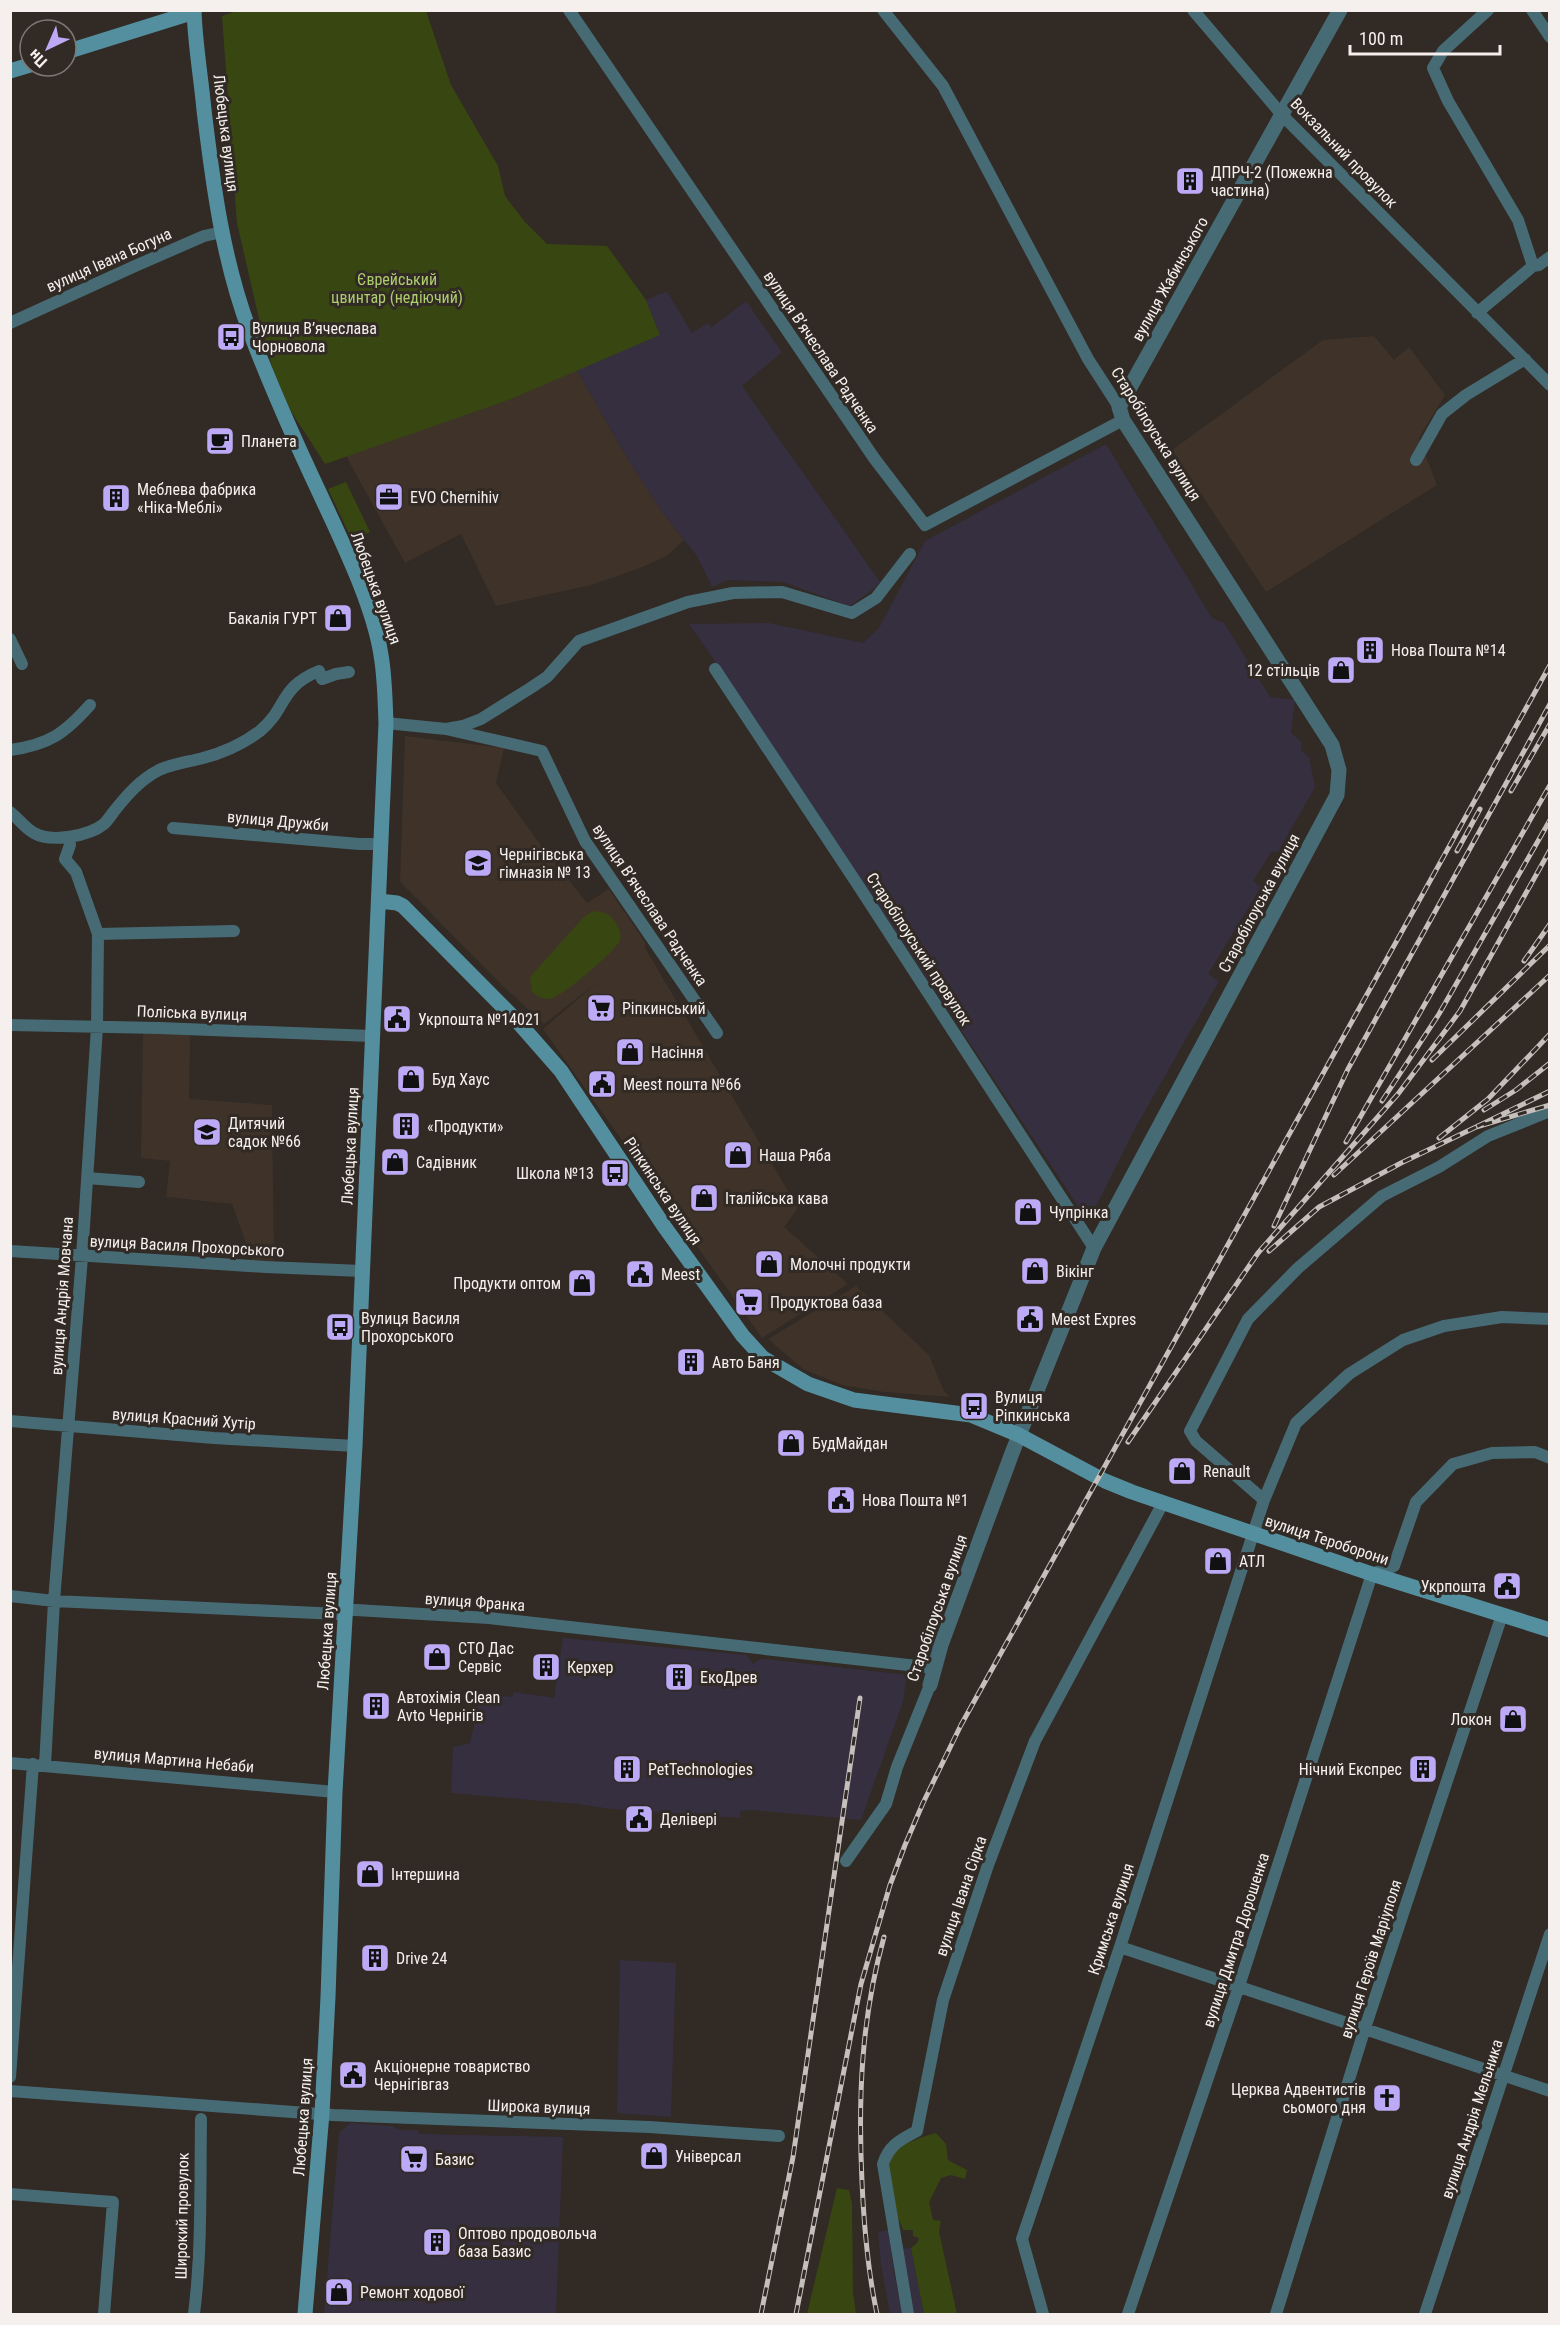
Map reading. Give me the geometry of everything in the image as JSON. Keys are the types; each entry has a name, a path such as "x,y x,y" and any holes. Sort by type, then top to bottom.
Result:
{"main road":[{"path":"78,48 195,11"},
{"name":"Любецька вулиця","path":"195,11 212,174 225,250 249,329 279,404 345,549 376,635 381,655 386,723 369,1154 335,1792 328,1997 322,2113 305,2314"},
{"name":"Ріпкинська вулиця","path":"379,901 403,906 540,1046 561,1071 699,1276 743,1336 763,1358 784,1372 829,1392 879,1404 971,1414 1019,1435 1096,1477"},
{"name":"вулиця Тероборони","path":"1096,1477 1252,1534 1550,1630"}],"street":[{"name":"вулиця Вʼячеслава Радченка","path":"569,10 874,458 925,525 1121,414"},
{"name":"Старобілоуська вулиця","path":"846,1861 886,1804 897,1767 930,1685 940,1645 1019,1435 1094,1248 1337,795 1339,770 1332,745 1316,716 1088,359 943,86 883,10"},
{"name":"Вокзальний провулок","path":"1193,10 1283,116 1550,385"},
{"name":"вулиця Жабинського","path":"1121,414 1340,10"},
{"path":"1477,313 1541,262 1448,101 1433,68 1443,51 1488,10"},
{"path":"1532,10 1550,38"},
{"name":"вулиця Івана Богуна","path":"10,323 204,236 222,232"},
{"path":"1416,460 1442,414 1466,395 1525,359"},
{"name":"вулиця Вʼячеслава Радченка","path":"446,729 463,726 481,718 529,689 547,677 579,641 688,602 734,593 782,592 852,613 876,598 910,554"},
{"path":"10,639 22,664"},
{"name":"Старобілоуський провулок","path":"715,669 1094,1248"},
{"path":"10,812 34,833 70,841 104,824 133,788 160,770 203,758 252,737 273,717 295,684 321,675 349,672"},
{"path":"10,750 28,748 54,739 71,727 90,705"},
{"name":"вулиця Вʼячеслава Радченка","path":"386,723 446,729 543,751 585,841 717,1033"},
{"name":"вулиця Дружби","path":"173,828 380,844"},
{"name":"вулиця Андрія Мовчана","path":"10,2077 54,1601 82,1257 97,1027 98,934 76,872 65,859 70,841"},
{"path":"98,934 234,931"},
{"name":"Поліська вулиця","path":"10,1026 372,1036"},
{"path":"1264,1500 1196,1442 1190,1431 1248,1319 1298,1268 1382,1196 1439,1167 1488,1136 1550,1111"},
{"path":"87,1178 139,1182"},
{"name":"вулиця Василя Прохорського","path":"10,1251 82,1257 362,1271"},
{"name":"Кримська вулиця","path":"1043,2314 1022,2240 1252,1534 1296,1423 1349,1374 1403,1340 1443,1326 1502,1317 1550,1319"},
{"name":"вулиця Красний Хутір","path":"10,1421 214,1438 355,1446"},
{"path":"1372,1574 1394,1566 1416,1502 1453,1464 1492,1453 1536,1452 1550,1458"},
{"name":"вулиця Івана Сірка","path":"908,2314 883,2164 887,2152 897,2141 917,2131 944,2000 988,1865 1035,1741 1163,1503"},
{"name":"вулиця Дмитра Дорошенка","path":"1128,2314 1239,1986 1372,1574"},
{"name":"вулиця Франка","path":"10,1596 54,1601 339,1614 346,1610 489,1618 935,1668"},
{"name":"вулиця Героїв Маріуполя","path":"1276,2314 1365,2028 1502,1615"},
{"name":"вулиця Мартина Небаби","path":"10,1763 335,1792"},
{"name":"вулиця Андрія Мельника","path":"1425,2314 1550,1934"},
{"path":"1119,1947 1550,2091"},
{"name":"Широка вулиця","path":"10,2091 322,2113 650,2127 779,2136"},
{"name":"Широкий провулок","path":"194,2314 198,2283 201,2119"},
{"path":"10,2194 113,2202 104,2314"}],"shaded area":[{"path":"665,292 692,333 708,323 711,328 746,301 782,352 742,386 880,582 849,606 783,582 728,580 712,587 697,556 663,513 629,461 577,370 660,335 646,300"},
{"path":"1374,336 1394,360 1409,347 1445,395 1419,438 1437,485 1266,592 1172,450 1323,340"},
{"path":"577,370 629,461 663,513 684,540 667,556 638,569 591,585 496,606 461,534 405,563 346,456 506,401"},
{"path":"1106,444 1212,618 1224,623 1270,697 1295,700 1291,733 1301,741 1301,750 1309,757 1315,787 1278,852 1272,851 1253,881 1261,887 1208,974 1219,981 1133,1132 1095,1208 1080,1209 752,715 689,624 769,623 863,643 879,628 925,541"},
{"path":"405,736 504,748 496,783 587,903 609,889 646,944 644,946 798,1208 784,1227 848,1284 762,1338 543,1029 598,982 544,1024 400,882"},
{"name":"Дитячий садок №66","path":"143,1032 190,1035 189,1099 272,1105 274,1261 252,1260 232,1204 166,1197 170,1161 141,1158"},
{"path":"856,1286 929,1355 944,1391 950,1397 884,1392 842,1385 803,1369 768,1339"},
{"path":"563,1638 747,1655 753,1664 760,1659 766,1659 907,1675 903,1702 861,1820 752,1810 740,1811 740,1818 612,1809 451,1793 453,1747 470,1743 481,1694 512,1697 514,1692 554,1698"},
{"path":"620,1960 676,1963 671,2117 617,2113"},
{"path":"350,2123 393,2126 399,2130 417,2130 420,2134 563,2137 556,2314 324,2314 339,2133"},
{"path":"889,2230 902,2314 890,2314 881,2265 878,2232"},
{"path":"911,2248 924,2314 913,2314 901,2249"}],"green space":[{"name":"Єврейський цвинтар (недіючий)","path":"240,10 426,11 451,85 498,166 505,196 524,221 547,244 607,246 646,300 660,335 506,401 325,464 289,408 274,373 262,332 237,223 222,16"},
{"path":"346,482 370,532 352,540 328,489"},
{"path":"593,911 606,914 616,923 621,936 616,946 587,974 555,997 544,998 532,992 530,977 583,918"},
{"path":"936,2133 946,2144 948,2160 967,2170 965,2179 951,2175 941,2178 929,2202 933,2220 941,2221 939,2232 957,2314 924,2314 911,2248 919,2238 913,2236 913,2230 903,2230 894,2209 889,2178 889,2167 897,2150 919,2138"},
{"path":"837,2188 849,2190 852,2204 853,2293 856,2314 807,2314"}],"railway":[{"path":"796,2314 861,1984 890,1885 923,1803 961,1725 1550,665"},
{"path":"1274,1226 1348,1069 1550,704"},
{"path":"1511,791 1550,724"},
{"path":"1346,1142 1550,785"},
{"path":"1457,851 1480,809"},
{"path":"1382,1101 1439,1014 1550,820"},
{"path":"1128,1442 1258,1253 1398,1094 1460,1011 1550,850"},
{"path":"1524,961 1550,924"},
{"path":"1432,1060 1550,945"},
{"path":"1334,1175 1550,975"},
{"path":"1439,1138 1488,1099 1550,1034"},
{"path":"1484,1110 1516,1090 1550,1063"},
{"path":"1550,1091 1476,1127 1550,1105"},
{"path":"1269,1251 1319,1207 1401,1163 1476,1127"},
{"path":"761,2314 793,2157 860,1698"},
{"path":"877,2314 865,2232 861,2089 870,1998 884,1937"}],"place":[{"name":"ДПРЧ-2 (Пожежна частина)","path":"1190,181"},
{"name":"Вулиця В’ячеслава Чорновола","path":"231,337"},
{"name":"Планета","path":"220,441"},
{"name":"EVO Chernihiv","path":"389,497"},
{"name":"Меблева фабрика «Ніка-Меблі»","path":"116,498"},
{"name":"Бакалія ГУРТ","path":"338,618"},
{"name":"Нова Пошта №14","path":"1370,650"},
{"name":"12 стільців","path":"1341,670"},
{"name":"Чернігівська гімназія № 13","path":"478,863"},
{"name":"Ріпкинський","path":"601,1008"},
{"name":"Укрпошта №14021","path":"397,1019"},
{"name":"Насіння","path":"630,1052"},
{"name":"Буд Хаус","path":"411,1079"},
{"name":"Meest пошта №66","path":"602,1084"},
{"name":"«Продукти»","path":"406,1126"},
{"name":"Дитячий садок №66","path":"207,1132"},
{"name":"Наша Ряба","path":"738,1155"},
{"name":"Садівник","path":"395,1162"},
{"name":"Школа №13","path":"615,1173"},
{"name":"Італійська кава","path":"704,1198"},
{"name":"Чупрінка","path":"1028,1212"},
{"name":"Молочні продукти","path":"769,1264"},
{"name":"Вікінг","path":"1035,1271"},
{"name":"Meest","path":"640,1274"},
{"name":"Продукти оптом","path":"582,1283"},
{"name":"Продуктова база","path":"749,1302"},
{"name":"Meest Expres","path":"1030,1319"},
{"name":"Вулиця Василя Прохорського","path":"340,1327"},
{"name":"Авто Баня","path":"691,1362"},
{"name":"Вулиця Ріпкинська","path":"974,1406"},
{"name":"БудМайдан","path":"791,1443"},
{"name":"Renault","path":"1182,1471"},
{"name":"Нова Пошта №1","path":"841,1500"},
{"name":"АТЛ","path":"1218,1561"},
{"name":"Укрпошта","path":"1507,1586"},
{"name":"СТО Дас Сервіс","path":"437,1657"},
{"name":"Керхер","path":"546,1667"},
{"name":"ЕкоДрев","path":"679,1677"},
{"name":"Автохімія Clean Avto Чернігів","path":"376,1706"},
{"name":"Локон","path":"1513,1719"},
{"name":"PetTechnologies","path":"627,1769"},
{"name":"Нічний Експрес","path":"1423,1769"},
{"name":"Делівері","path":"639,1819"},
{"name":"Інтершина","path":"370,1874"},
{"name":"Drive 24","path":"375,1958"},
{"name":"Акціонерне товариство Чернігівгаз","path":"353,2075"},
{"name":"Церква Адвентистів сьомого дня","path":"1387,2098"},
{"name":"Універсал","path":"654,2156"},
{"name":"Базис","path":"414,2159"},
{"name":"Оптово продовольча база Базис","path":"437,2242"},
{"name":"Ремонт ходової","path":"339,2292"}]}
